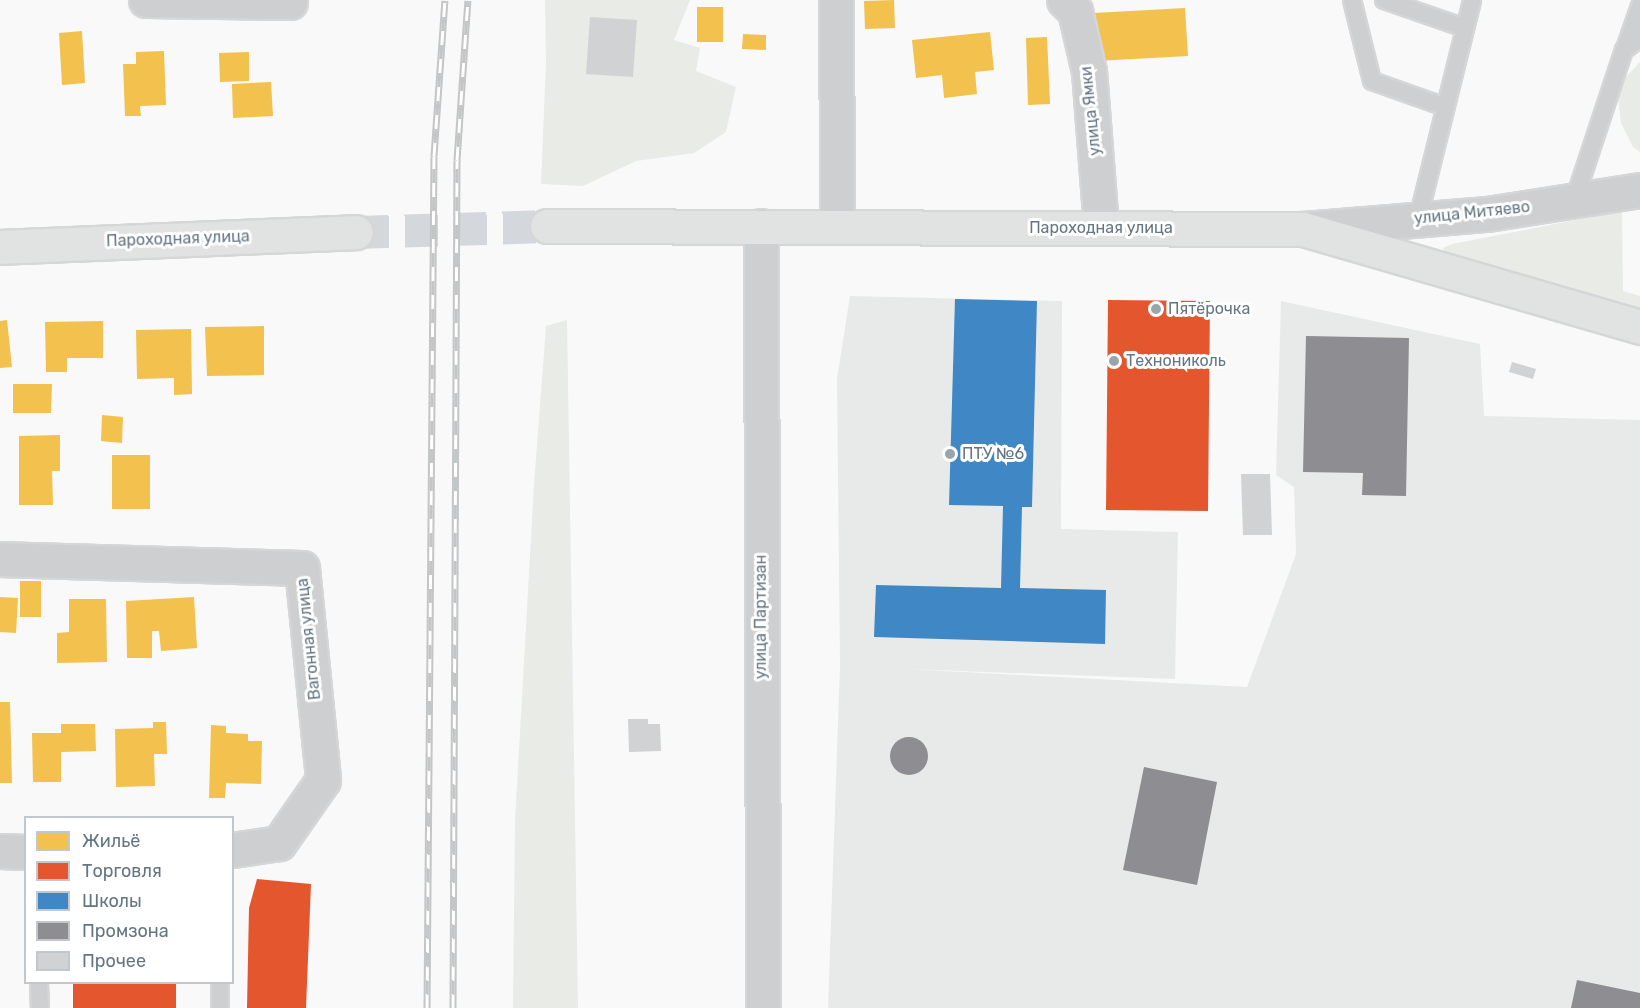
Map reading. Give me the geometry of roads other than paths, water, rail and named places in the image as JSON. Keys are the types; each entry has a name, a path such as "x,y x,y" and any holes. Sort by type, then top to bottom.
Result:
{"main road":[{"name":"Пароходная улица","path":"548,226 1303,229 1640,327"},
{"name":"Пароходная улица","path":"0,246 356,232"}],"street":[{"path":"146,0 290,2"},
{"path":"837,0 837,227"},
{"name":"улица Ямки","path":"1064,0 1075,11 1089,71 1101,228"},
{"name":"улица Митяево","path":"1303,229 1487,214 1640,190"},
{"name":"улица Партизан","path":"761,226 763,1008"},
{"name":"Вагонная улица","path":"0,559 302,568 323,780 279,843 234,850"},
{"path":"0,851 24,852"}],"lane":[{"path":"1352,0 1372,81 1445,107"},
{"path":"1384,0 1465,28"},
{"path":"1418,219 1472,0"},
{"path":"1574,201 1640,6"},
{"path":"1624,50 1640,38"},
{"path":"39,984 40,1008"},
{"path":"220,984 220,1008"}],"tunnel":[{"path":"356,232 547,226"}],"railway":[{"path":"427,1008 434,156 445,0"},
{"path":"453,1008 457,160 468,0"}],"place":[{"name":"Пятёрочка","path":"1156,309"},
{"name":"Технониколь","path":"1114,361"},
{"name":"ПТУ №6","path":"950,454"}]}
